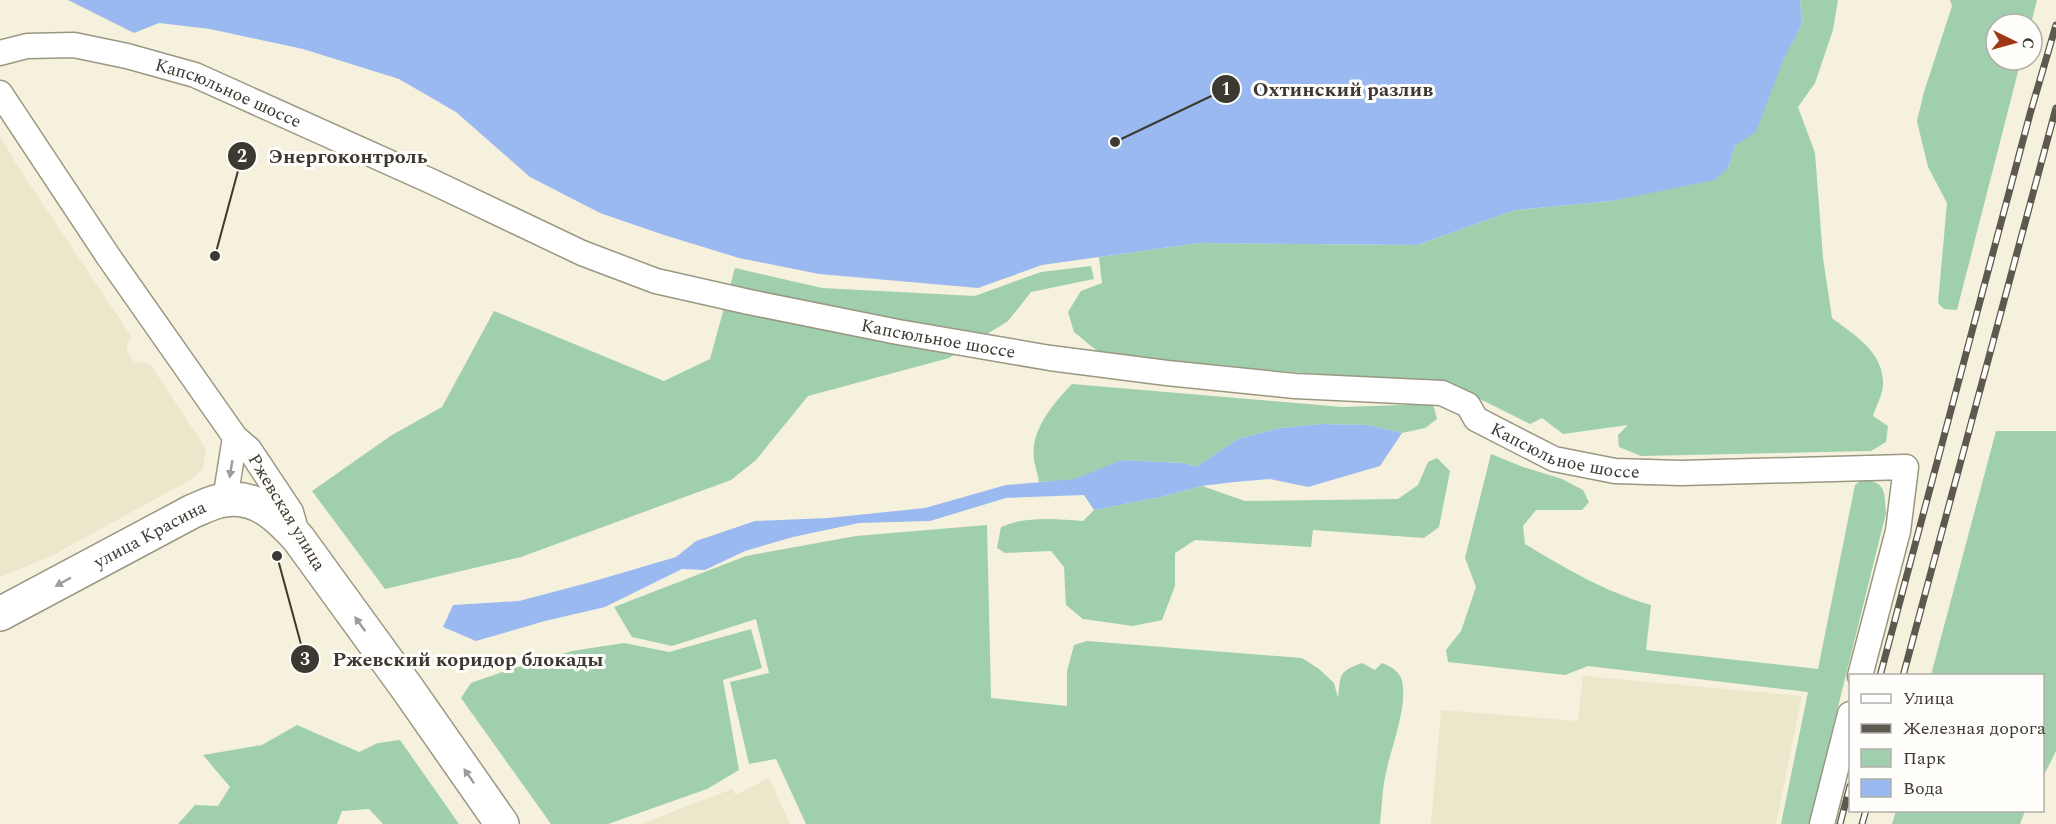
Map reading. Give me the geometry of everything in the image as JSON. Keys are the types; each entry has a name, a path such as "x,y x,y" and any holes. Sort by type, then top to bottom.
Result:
{"main road":[{"name":"улица Красина","path":"0,614 193,511 225,500 246,501 265,507 283,521 298,538"},
{"name":"Ржевская улица","path":"298,538 502,824"}],"street":[{"name":"Капсюльное шоссе","path":"0,53 27,46 74,45 127,56 195,75 435,183 582,253 656,281 749,302 898,332 1050,358 1295,386 1442,393 1468,405 1476,419 1554,459 1615,471 1681,473 1906,467 1898,531 1860,674"},
{"name":"Ржевская улица","path":"0,93 108,256 235,438 249,449 291,512 298,538"},
{"path":"225,500 235,438"},
{"path":"1822,824 1849,722"}],"shaded area":[{"path":"0,136 16,164 131,336 126,349 133,361 150,364 206,449 203,469 190,480 53,555 0,577"},
{"path":"1583,676 1802,696 1776,824 1431,824 1441,710 1578,721"},
{"path":"769,778 790,824 641,824 732,789 736,795"}],"green space":[{"path":"1800,0 1838,0 1833,30 1815,83 1798,107 1815,153 1823,258 1832,318 1866,345 1879,363 1882,373 1883,388 1873,416 1888,426 1886,442 1871,451 1641,456 1619,447 1618,435 1628,425 1563,434 1542,418 1530,424 1455,389 1422,381 1107,359 1074,332 1068,312 1081,291 1102,283 1099,257 1199,243 1417,245 1515,210 1611,201 1728,168 1735,145 1802,24"},
{"path":"1950,0 2037,0 2034,12 1984,12 1984,72 2018,72 1957,310 1944,309 1938,303 1947,203 1928,167 1917,121 1952,6"},
{"path":"1091,266 1094,279 1031,292 1008,321 949,358 808,396 756,460 731,480 521,557 385,589 312,491 392,435 442,407 494,311 664,381 710,359 735,268 822,288 975,296 1041,272"},
{"path":"1072,384 1342,407 1433,404 1437,419 1425,428 1402,433 1368,425 1322,424 1280,428 1238,439 1196,467 1184,463 1122,460 1075,480 1039,482 1034,459 1036,438 1051,408"},
{"path":"1996,431 2056,431 2056,751 2044,775 2044,674 1931,674"},
{"path":"1491,454 1562,479 1583,490 1589,502 1582,510 1536,510 1523,526 1525,544 1601,586 1651,605 1646,650 1818,669 1855,485 1863,479 1880,486 1884,494 1886,513 1809,824 1781,824 1808,692 1588,666 1565,675 1448,662 1446,650 1461,631 1476,587 1465,558"},
{"path":"1437,458 1450,471 1439,527 1424,538 1313,530 1311,547 1195,540 1175,553 1175,586 1162,620 1133,626 1083,619 1066,605 1064,567 1051,551 1005,553 997,548 1001,527 1021,521 1042,519 1083,521 1094,510 1202,486 1245,501 1398,499 1418,485 1428,462"},
{"path":"987,525 991,698 1067,706 1067,671 1074,645 1087,641 1302,658 1334,683 1338,698 1340,679 1344,672 1362,663 1375,670 1382,663 1399,674 1402,681 1403,703 1385,779 1380,824 806,824 776,759 749,764 730,682 769,673 756,619 672,646 632,637 614,607 746,556 856,536"},
{"path":"751,629 762,668 723,680 739,770 707,789 608,824 551,824 461,698 471,683 572,651 624,643 669,652"},
{"path":"297,725 359,752 378,743 400,740 459,824 383,824 369,809 342,811 337,824 178,824 195,805 218,806 230,787 203,755 262,745"},
{"path":"1895,812 2025,812 2020,824 1892,824"}],"water":[{"path":"68,0 1800,0 1802,24 1784,58 1756,132 1735,145 1728,168 1715,180 1611,201 1515,210 1417,245 1199,243 1042,265 978,288 819,274 739,258 664,235 600,213 530,177 456,112 399,79 303,49 210,29 159,23 134,33"},
{"path":"1322,424 1368,425 1402,433 1380,466 1308,487 1270,479 1234,482 1202,486 1094,510 1084,495 1006,498 930,521 859,523 793,537 745,551 705,570 682,569 605,607 476,641 443,627 453,605 519,601 591,582 676,557 696,541 755,521 828,518 925,508 1006,485 1075,479 1122,460 1184,463 1196,467 1238,439 1280,428"}],"railway":[{"path":"1881,674 2030,114 2056,25"},
{"path":"1904,674 2056,108"},
{"path":"1840,824 1849,790"},
{"path":"1862,824 1865,812"}],"place":[{"name":"Охтинский разлив","path":"1115,142"},
{"name":"Энергоконтроль","path":"215,256"},
{"name":"Ржевский коридор блокады","path":"277,556"}]}
